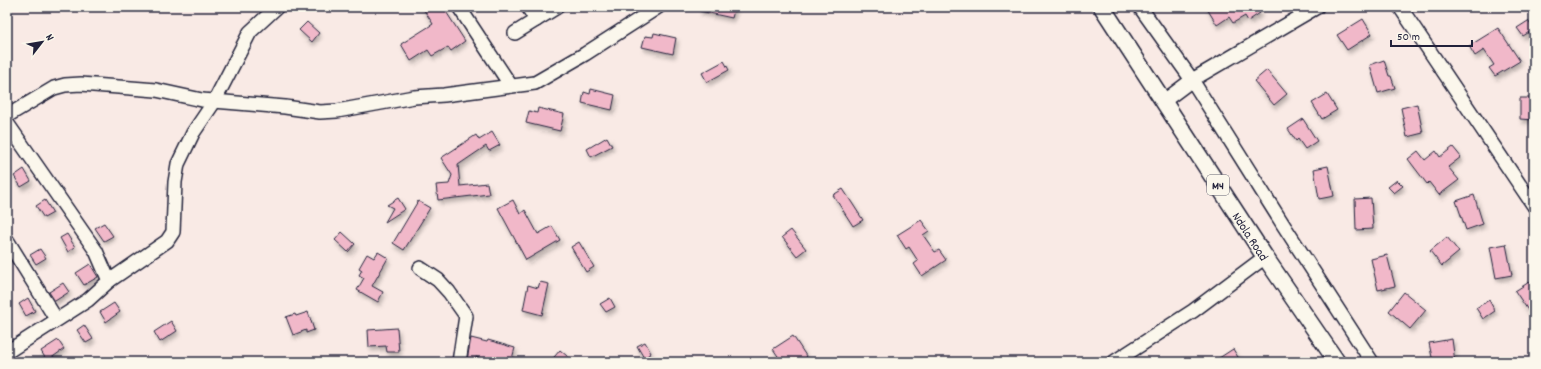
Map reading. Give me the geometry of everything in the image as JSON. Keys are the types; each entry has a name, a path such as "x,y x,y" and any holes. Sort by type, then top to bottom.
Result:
{"main road":[{"name":"Ndola Road","path":"1102,7 1265,257 1337,362"}],"street":[{"path":"7,352 56,319 88,300 109,281 167,241 173,232 175,182 178,164 193,133 214,102 250,32 277,7"},
{"path":"459,7 511,86"},
{"path":"528,7 536,20"},
{"path":"515,33 557,7"},
{"path":"7,116 54,88 65,85 81,84 156,90 214,102 285,107 320,112 337,111 414,97 444,95 535,83 585,54 658,7"},
{"path":"1140,7 1192,80 1372,362"},
{"path":"1164,101 1192,80 1317,7"},
{"path":"1400,7 1532,197"},
{"path":"7,123 96,251 109,281"},
{"path":"7,240 56,319"},
{"path":"1114,362 1193,311 1265,257"},
{"path":"420,268 438,280 449,292 466,316 459,362"}],"building":[{"path":"422,7 443,7 465,41 451,51 448,47 432,56 428,50 411,61 401,44 433,24"},
{"path":"700,7 735,7 732,18 700,11"},
{"path":"1206,7 1260,7 1257,9 1260,13 1248,21 1245,16 1233,23 1229,17 1217,25"},
{"path":"1363,19 1372,34 1347,50 1337,35"},
{"path":"1528,21 1534,29 1523,36 1517,28"},
{"path":"307,22 319,33 312,42 299,30"},
{"path":"1498,28 1520,61 1495,76 1489,68 1494,65 1484,50 1475,56 1469,46"},
{"path":"654,33 676,38 673,54 642,47 645,36 653,37"},
{"path":"1384,60 1395,88 1378,93 1370,65"},
{"path":"724,61 729,70 707,82 702,73"},
{"path":"1267,70 1287,94 1274,105 1254,81"},
{"path":"591,89 615,95 612,110 582,103 584,92 590,94"},
{"path":"1327,94 1337,110 1322,119 1312,103"},
{"path":"1520,98 1534,98 1534,120 1520,119"},
{"path":"1417,104 1423,133 1407,137 1401,108"},
{"path":"538,108 564,114 560,131 526,123 529,111 537,113"},
{"path":"1303,119 1317,141 1305,149 1298,139 1296,141 1288,129"},
{"path":"492,132 500,145 489,151 486,146 458,165 460,186 487,183 489,194 438,200 436,185 449,184 452,175 441,158 476,135 479,140"},
{"path":"607,137 612,146 591,157 587,149"},
{"path":"1453,147 1461,157 1448,167 1459,180 1439,195 1429,182 1427,184 1408,159 1418,151 1425,160 1436,151 1440,157"},
{"path":"1328,166 1334,196 1319,199 1314,169"},
{"path":"24,169 31,181 21,187 14,176"},
{"path":"1397,180 1403,186 1394,193 1388,187"},
{"path":"843,189 863,220 853,226 833,195"},
{"path":"1474,195 1483,224 1466,230 1456,201"},
{"path":"398,198 405,209 385,222 393,208 387,205"},
{"path":"1371,198 1373,229 1356,230 1355,199"},
{"path":"45,200 53,213 44,218 36,206"},
{"path":"513,200 520,214 525,210 538,234 552,226 560,240 526,260 498,208"},
{"path":"418,201 430,208 404,250 393,243"},
{"path":"921,220 929,231 923,235 935,252 939,250 946,260 922,276 914,264 918,261 909,247 906,249 897,235"},
{"path":"104,223 113,236 104,241 95,228"},
{"path":"791,230 806,249 797,256 782,237"},
{"path":"342,232 355,244 348,252 335,240"},
{"path":"67,234 75,247 68,252 60,238"},
{"path":"1447,237 1459,252 1442,266 1430,251"},
{"path":"579,242 594,267 586,272 571,247"},
{"path":"1506,244 1512,275 1496,278 1490,247"},
{"path":"40,249 46,258 36,264 30,255"},
{"path":"378,252 388,258 372,286 383,292 378,302 357,290 364,278 359,275 362,270 359,268 367,254 374,258"},
{"path":"1387,255 1395,286 1378,290 1371,259"},
{"path":"90,264 98,277 84,285 76,273"},
{"path":"1534,279 1534,319 1515,291"},
{"path":"540,282 549,284 542,315 523,310 528,285 538,288"},
{"path":"63,283 69,292 55,301 49,292"},
{"path":"1404,292 1426,310 1410,329 1389,311"},
{"path":"28,298 35,311 26,316 19,304"},
{"path":"610,298 615,307 606,312 600,304"},
{"path":"1489,300 1495,311 1483,319 1476,308"},
{"path":"114,303 120,312 106,322 100,312"},
{"path":"308,312 314,330 306,333 306,330 293,335 286,317 295,314 296,316"},
{"path":"171,321 177,331 160,342 154,332"},
{"path":"84,325 93,339 86,343 77,330"},
{"path":"397,328 399,352 387,352 386,346 369,347 368,330"},
{"path":"793,336 810,362 782,362 773,349"},
{"path":"471,338 487,342 488,340 515,348 511,362 491,362 476,357 475,362 467,360"},
{"path":"1452,339 1455,362 1433,362 1429,343"},
{"path":"58,340 64,349 47,361 41,351"},
{"path":"645,342 651,353 644,358 637,346"},
{"path":"1233,349 1241,362 1213,362"},
{"path":"560,350 574,362 550,362"}]}
